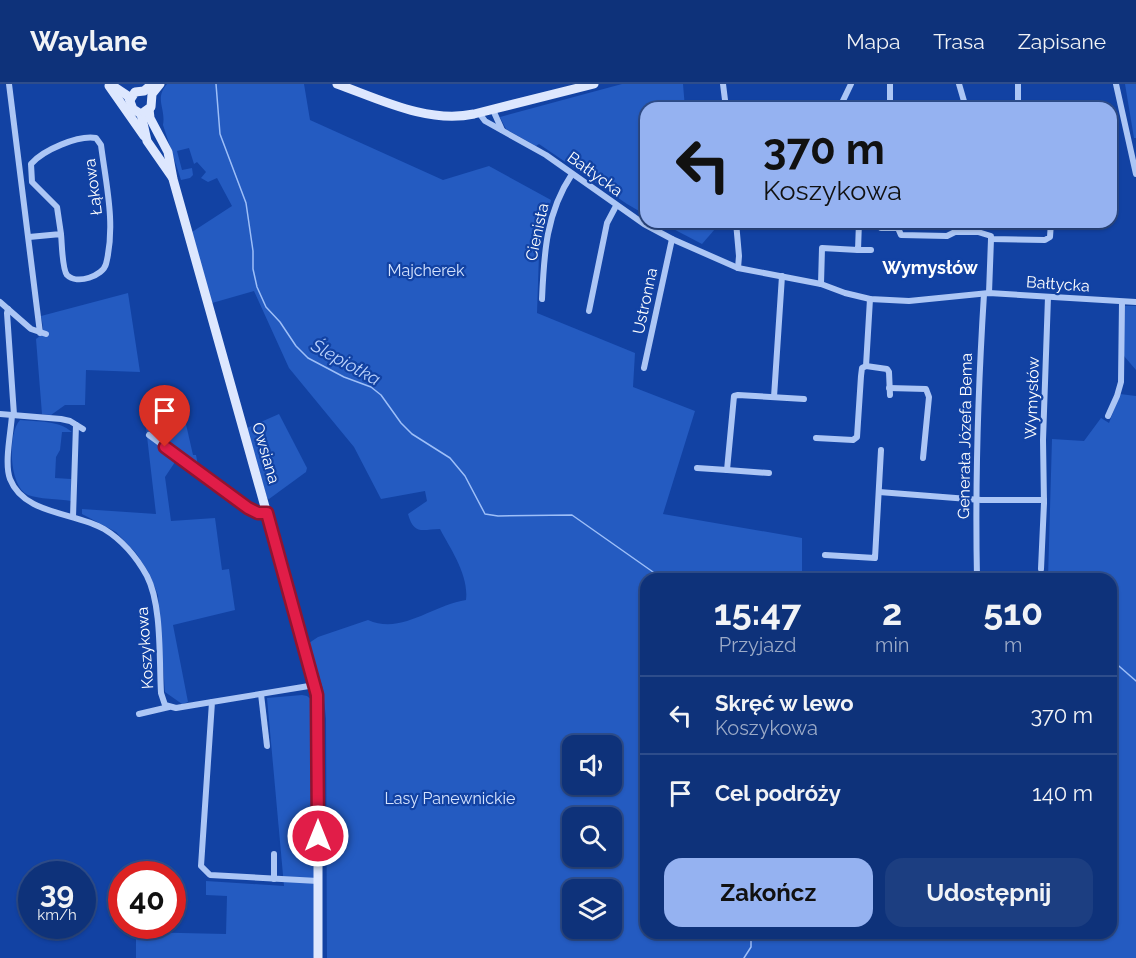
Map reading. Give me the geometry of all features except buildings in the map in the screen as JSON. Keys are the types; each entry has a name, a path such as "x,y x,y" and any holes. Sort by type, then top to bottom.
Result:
{"street":[{"path":"0,302 31,329 43,333 9,84"},
{"path":"109,84 128,96 133,109 144,111 152,104 152,98 160,84"},
{"path":"109,84 147,141"},
{"path":"120,84 152,98"},
{"path":"130,100 152,84"},
{"path":"337,84 427,114 456,117 594,84"},
{"path":"723,84 725,102"},
{"path":"842,102 851,84"},
{"path":"890,84 890,102"},
{"path":"959,84 964,102"},
{"path":"1018,84 1018,102"},
{"path":"1116,84 1136,174"},
{"path":"493,110 502,131"},
{"name":"Owsiana","path":"144,111 147,141 166,162 173,178 315,686 318,714 318,958"},
{"name":"Owsiana","path":"144,111 166,146 166,162"},
{"name":"Bałtycka","path":"479,113 483,120 534,147 616,206 640,220"},
{"name":"Łąkowa","path":"96,138 101,145 111,226 106,264 102,272 78,279 68,276 65,271 61,234 57,207 32,182 31,164 37,158 73,140 96,138"},
{"name":"Cienista","path":"542,299 543,255 551,217 555,203 572,174"},
{"path":"589,311 607,223 616,206"},
{"name":"Bałtycka","path":"653,228 672,239 738,267 821,284 870,299 909,300 986,294 1136,302"},
{"path":"737,228 738,267"},
{"path":"858,250 859,228"},
{"path":"881,228 898,228 901,235 947,236 955,232 986,232 991,239 1045,240 1050,237 1051,228"},
{"path":"29,237 61,234"},
{"name":"Ustronna","path":"644,368 672,239"},
{"name":"Generała Józefa Bema","path":"977,573 978,383 991,239"},
{"path":"821,284 822,248 871,250"},
{"path":"774,397 782,276"},
{"name":"Wymysłów","path":"1041,569 1048,297"},
{"path":"816,438 853,440 857,437 862,368 866,366 870,299"},
{"path":"1108,416 1117,396 1120,382 1122,302"},
{"name":"Koszykowa","path":"8,309 13,415 8,467 13,484 20,494 34,504 94,524 116,538 140,564 154,594 157,610 161,696 167,706"},
{"path":"890,362 889,391 926,389 928,397 927,435 923,458"},
{"path":"866,366 887,369 889,372"},
{"path":"727,470 734,396 804,399"},
{"path":"0,414 61,419 83,429"},
{"path":"72,517 76,425"},
{"path":"149,435 248,508 258,513 267,513"},
{"path":"825,555 875,558 881,450"},
{"path":"697,468 769,473"},
{"path":"879,492 981,500 1044,500"},
{"path":"138,714 167,706 212,702 315,686"},
{"path":"261,694 267,746"},
{"path":"212,702 201,866 210,874 318,881"},
{"path":"274,855 274,879"}],"green space":[{"name":"Lasy Panewnickie","path":"167,84 304,84 310,120 443,180 489,166 551,200 539,255 537,313 635,353 633,387 695,411 663,514 802,538 802,573 640,573 640,939 1117,939 1117,573 1048,573 1052,439 1084,441 1101,418 1109,423 1120,394 1136,396 1136,958 327,958 326,719 323,689 309,643 318,637 368,620 381,624 405,622 441,607 466,600 465,581 440,529 420,530 410,521 408,514 427,501 425,491 381,499 354,447 289,368 254,291 212,303 192,232 232,206 217,178 208,182 201,178 206,172 197,162 194,164 189,148 177,151 182,170 192,168 193,175 181,180 163,125 161,99 163,89"},
{"path":"622,84 683,84 684,102 640,102 640,212 539,144 536,146 506,129 500,117"},
{"path":"1125,84 1136,84 1136,138 1134,138"},
{"path":"671,228 715,228 702,244"},
{"path":"128,293 140,372 86,370 85,405 65,405 51,415 42,414 36,339 43,332 41,316"},
{"path":"1125,306 1136,306 1136,370 1124,356"},
{"path":"183,411 199,471 177,459 165,477 171,521 215,518 222,570 229,569 235,610 173,625 188,702 182,704 165,692 158,595 149,573 136,553 116,532 82,514 82,509 156,514 145,419"},
{"path":"279,414 307,468 306,472 269,499 247,428"},
{"path":"20,420 54,423 72,432 62,432 60,450 56,457 55,478 71,479 71,501 32,496 21,490 12,459 13,436"},
{"path":"302,695 313,701 316,958 136,958 136,939 186,939 186,933 226,934 227,896 206,895 206,881 284,886 267,698"}],"waterway":[{"name":"Ślepiotka","path":"216,84 220,134 246,203 257,287 266,307 280,322 296,346 308,358 344,377 371,387 381,395 412,434 450,458 465,476 485,514 498,516 572,515 654,573"},
{"name":"Ślepiotka","path":"1117,664 1136,681"},
{"path":"744,958 751,947 751,939"}],"district":[{"name":"Wymysłów","path":"930,267"}],"route":[{"path":"165,447 248,508 261,514 267,513 317,695 318,836"}],"park label":[{"name":"Majcherek","path":"426,270"}]}
